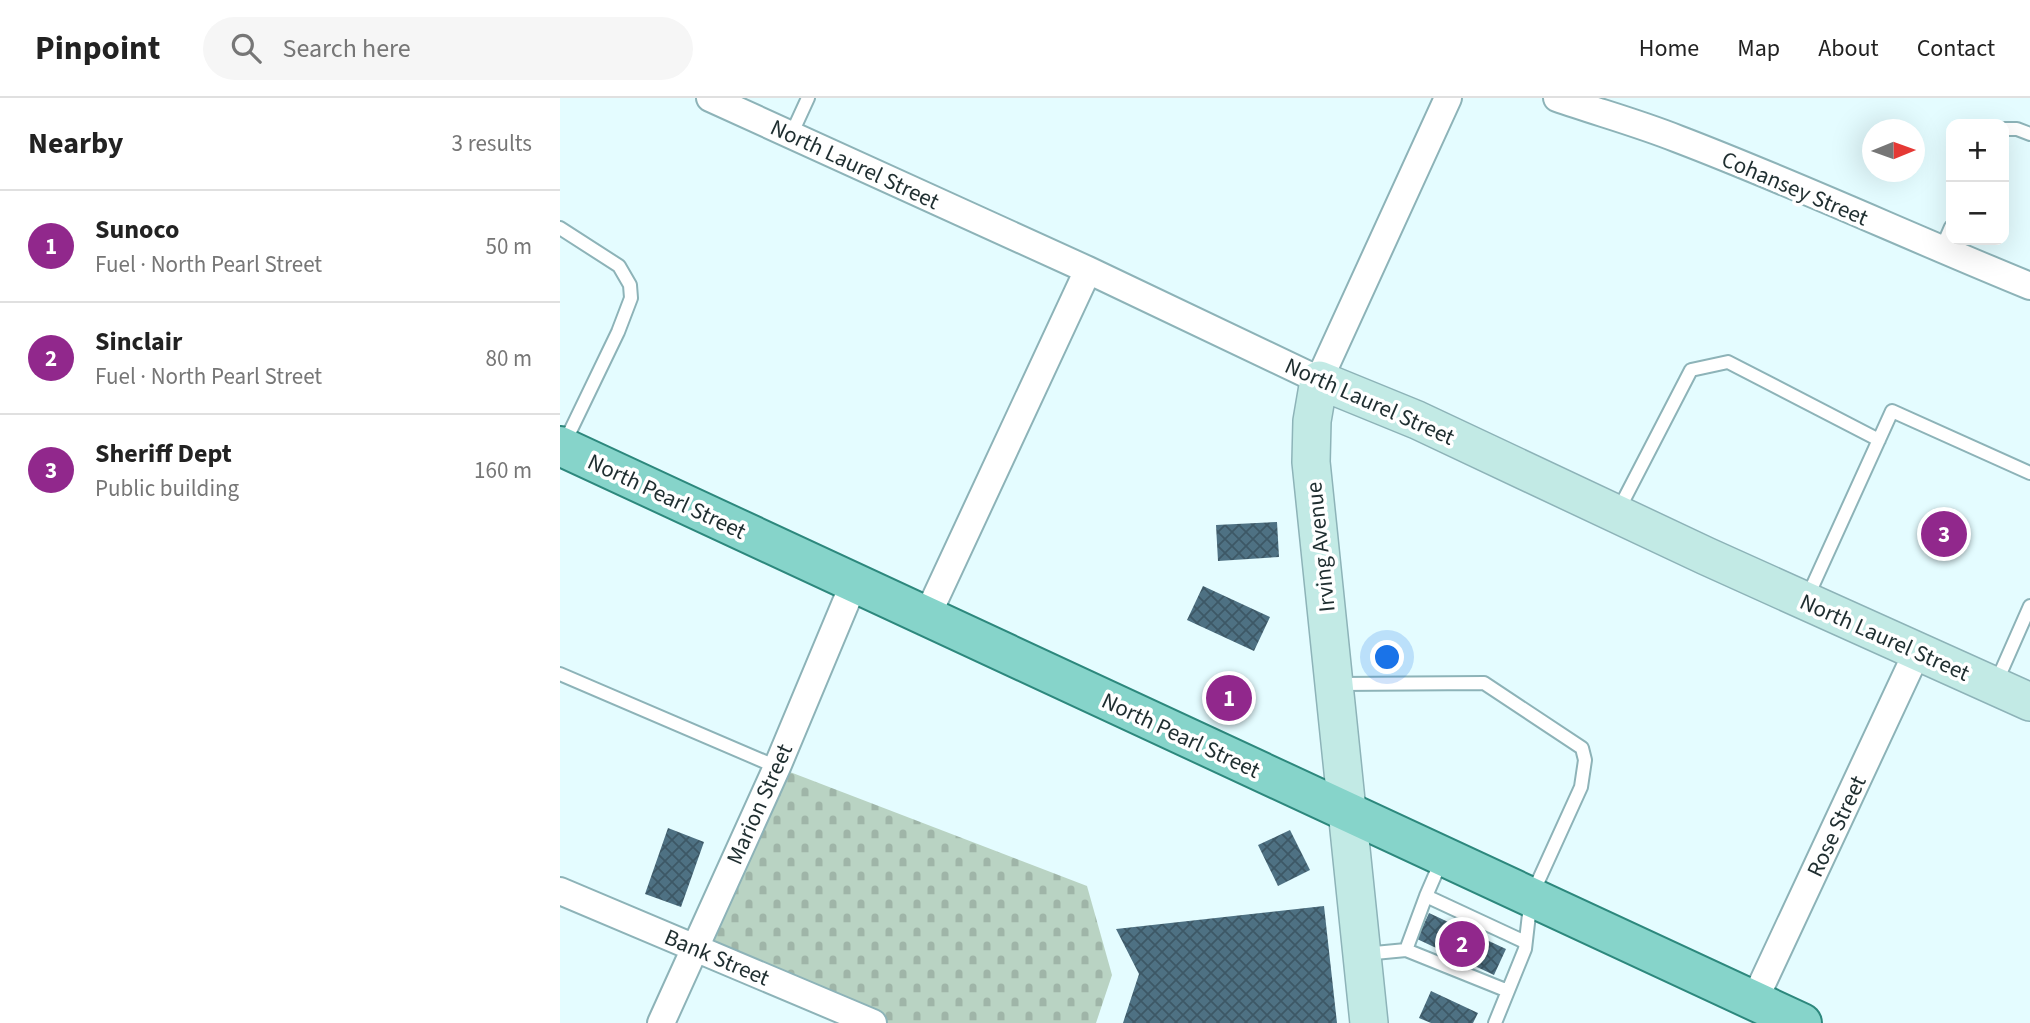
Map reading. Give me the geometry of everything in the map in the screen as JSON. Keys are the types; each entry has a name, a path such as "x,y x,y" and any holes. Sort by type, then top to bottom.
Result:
{"main road":[{"name":"North Pearl Street","path":"561,447 1802,1023"}],"street":[{"name":"North Laurel Street","path":"710,98 1319,380 1418,420 2030,702"},
{"name":"Irving Avenue","path":"1369,1023 1311,461 1312,421 1319,380 1448,98"},
{"name":"Cohansey Street","path":"1557,98 1677,138 1822,197 1946,238"},
{"name":"Cohansey Street","path":"1958,245 2030,286"},
{"path":"927,616 1088,271"},
{"name":"Marion Street","path":"661,1023 777,766 853,583"},
{"name":"Rose Street","path":"1754,1000 1917,652"},
{"name":"Bank Street","path":"560,891 873,1023"}],"lane":[{"path":"791,135 808,98"},
{"path":"2009,129 2030,134"},
{"path":"560,228 620,266 630,285 631,298 618,332 561,447"},
{"path":"1616,513 1690,370 1728,362 1879,440"},
{"path":"1806,601 1892,411 2030,473"},
{"path":"1994,686 2030,606"},
{"path":"560,674 777,766"},
{"path":"1335,684 1484,683 1582,748 1585,760 1581,787 1531,897 1525,949 1495,1023"},
{"path":"1406,950 1443,857"},
{"path":"1426,896 1525,942"},
{"path":"1362,954 1406,950 1508,991"}],"green space":[{"path":"777,767 1087,886 1112,975 1096,1023 873,1023 695,948"}],"building":[{"path":"1277,522 1279,557 1218,561 1216,525"},
{"path":"1203,586 1270,617 1254,651 1187,620"},
{"path":"1216,675 1255,694 1242,720 1203,702"},
{"path":"668,828 704,842 681,907 645,894"},
{"path":"1290,830 1310,870 1278,886 1258,845"},
{"path":"1324,906 1337,1023 1123,1023 1139,974 1116,929"},
{"path":"1429,913 1506,949 1494,975 1417,939"},
{"path":"1431,991 1478,1013 1473,1023 1431,1023 1419,1018"}],"place":[{"name":"Sheriff Dept","path":"1944,534"},
{"name":"Sunoco","path":"1229,698"},
{"name":"Sinclair","path":"1462,944"}]}
